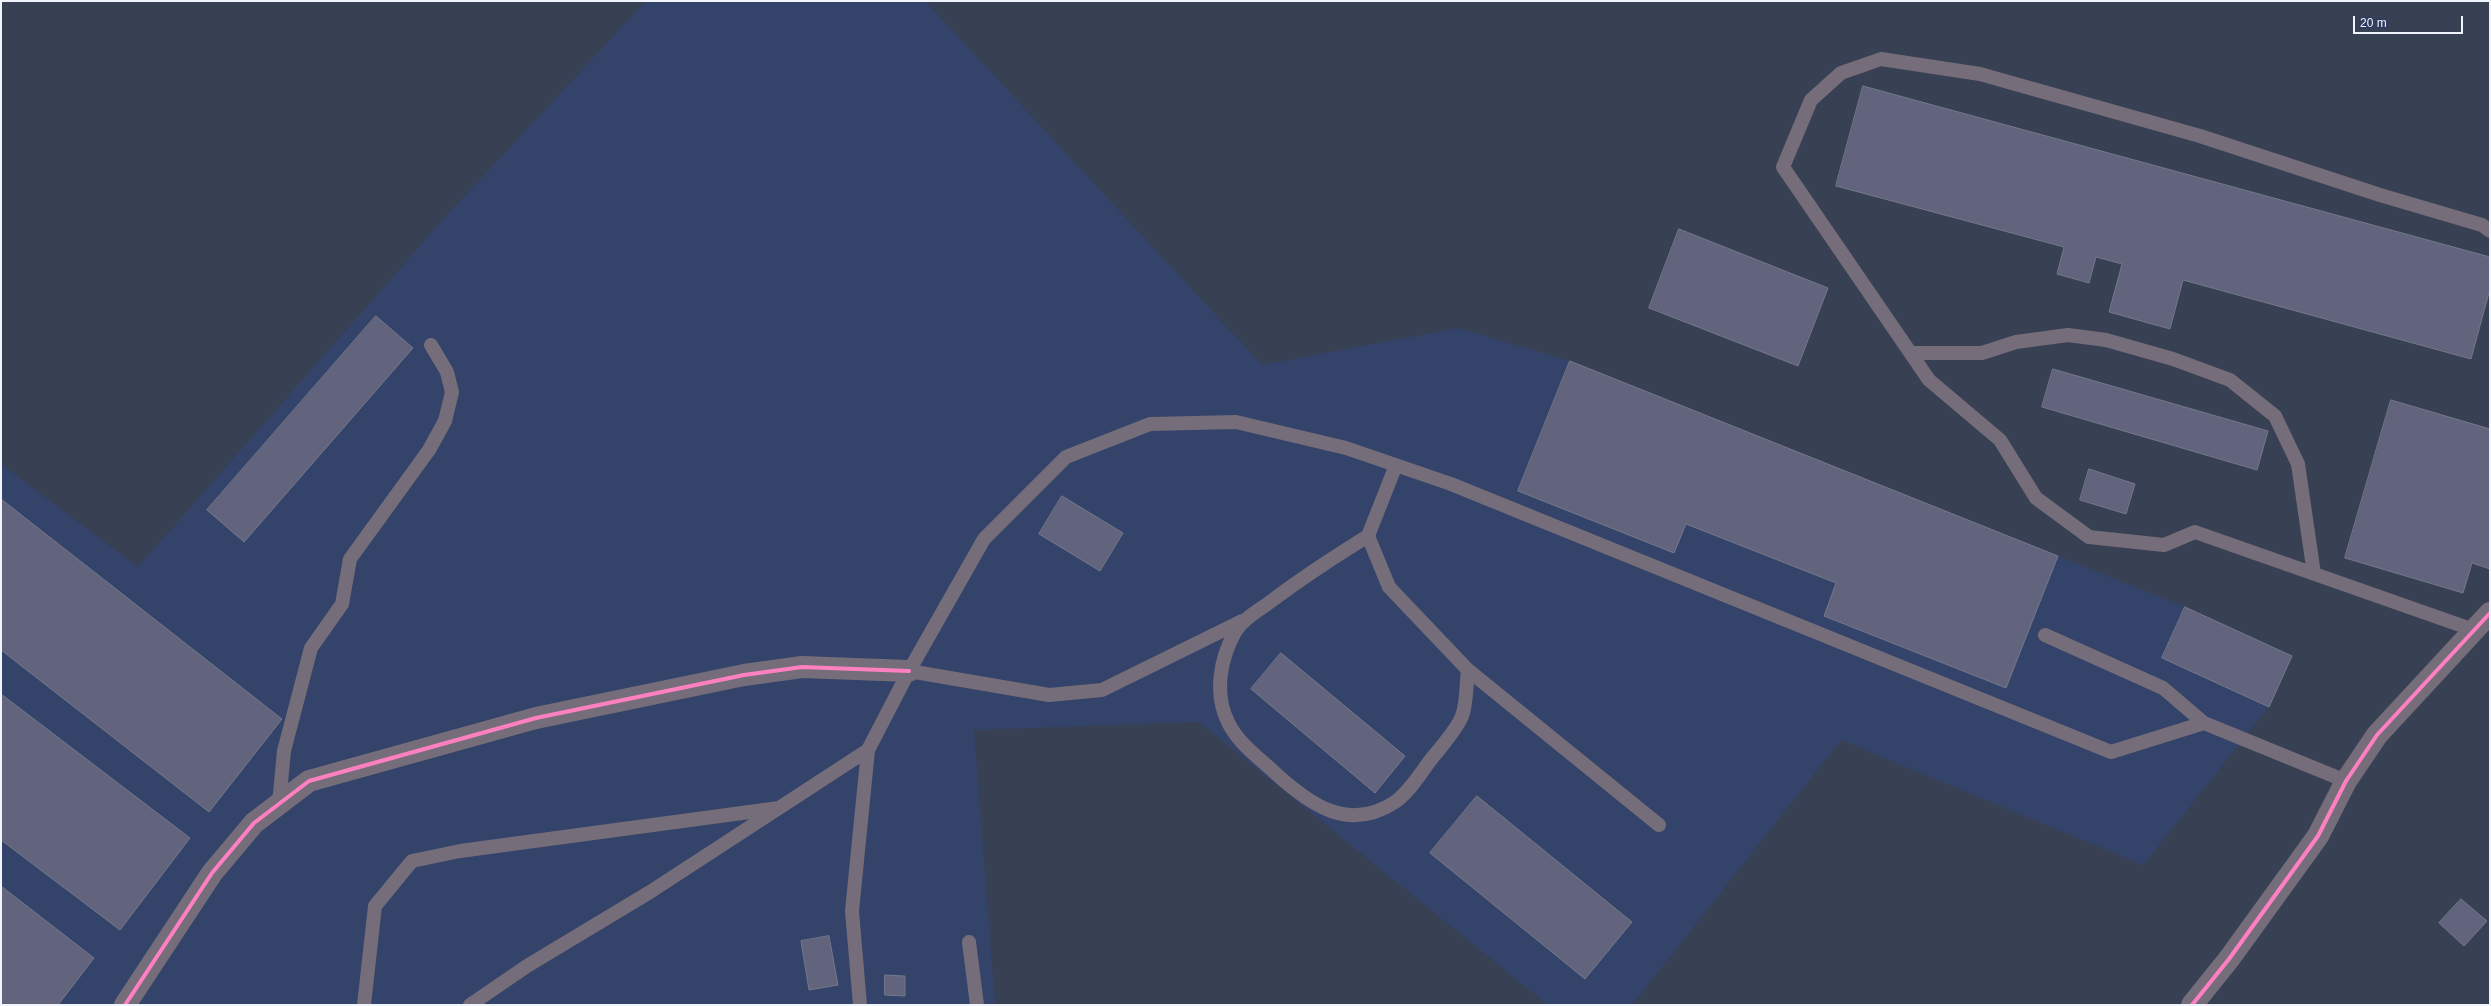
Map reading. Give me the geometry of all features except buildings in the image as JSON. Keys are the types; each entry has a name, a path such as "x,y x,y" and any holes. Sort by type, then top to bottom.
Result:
{"street":[{"path":"2192,1005 2229,959 2318,836 2346,781 2377,735 2490,613"},
{"path":"125,1005 212,873 254,823 309,781 536,718 744,675 802,667 909,671"}],"lane":[{"path":"2474,630 2195,532 2164,545 2089,537 2036,498 2000,440 1929,380 1783,167 1811,100 1841,73 1881,59 1980,74 2193,134 2380,195 2482,225 2490,231"},
{"path":"1911,353 1982,353 2016,342 2068,335 2106,340 2173,359 2230,380 2275,416 2298,464 2314,574"},
{"path":"279,804 284,751 311,648 342,604 350,559 430,450 445,421 452,392 447,372 431,345"},
{"path":"860,1005 852,911 868,750 909,671 984,539 1066,457 1150,424 1236,422 1346,448 1451,484 2111,752 2204,723"},
{"path":"909,671 1050,695 1102,690 1203,642 1246,619 1311,571 1368,536 1396,466"},
{"path":"1368,536 1389,587 1468,670 1659,825"},
{"path":"1246,619 1236,631 1230,644 1221,674 1220,700 1228,723 1241,741 1296,792 1320,808 1340,814 1352,815 1376,811 1396,802 1418,777 1462,717 1468,670"},
{"path":"2045,635 2164,688 2204,723 2346,781"},
{"path":"470,1005 527,966 650,892 868,750"},
{"path":"364,1005 375,906 412,860 460,851 779,808"},
{"path":"969,942 976,1005"}],"shaded area":[{"path":"646,1 925,1 1262,365 1458,328 1570,361 2185,607 2292,656 2269,707 2143,865 1841,740 1632,1005 1548,1005 1199,722 974,730 995,1005 1,1005 1,464 138,567 448,214"}],"cycle path":[{"path":"2192,1005 2229,959 2318,836 2346,781 2377,735 2490,613"},
{"path":"125,1005 212,873 254,823 309,781 536,718 744,675 802,667 909,671"}]}
